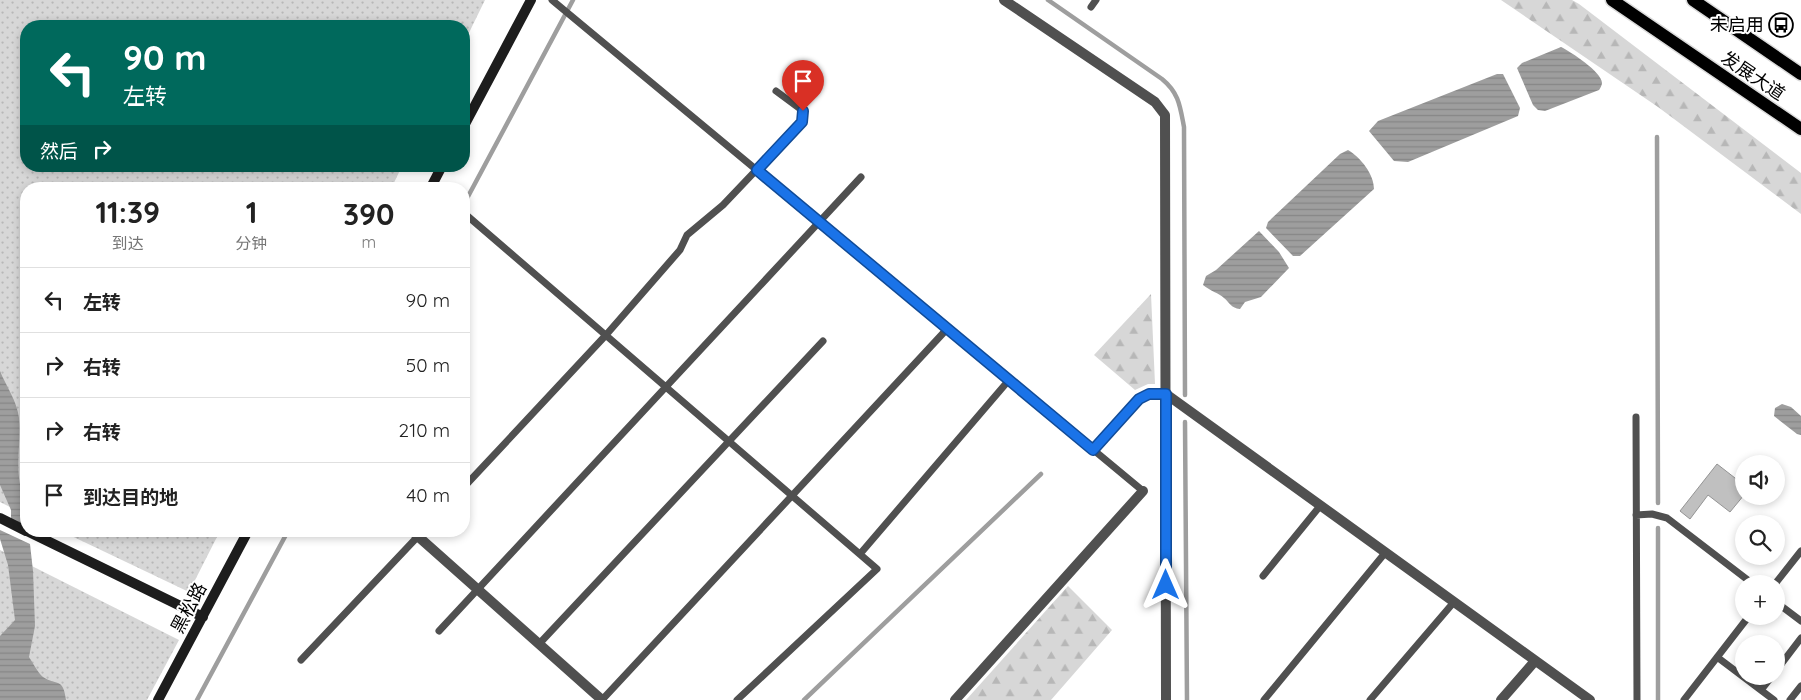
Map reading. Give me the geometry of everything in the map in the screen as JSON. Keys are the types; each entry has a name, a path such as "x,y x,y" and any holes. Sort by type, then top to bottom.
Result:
{"main road":[{"name":"发展大道","path":"1612,0 1801,129"},
{"name":"发展大道","path":"1693,0 1801,74"}],"street":[{"path":"470,115 531,0"},
{"path":"1004,0 1156,102 1165,115 1166,700"},
{"path":"1166,394 1590,700"},
{"path":"955,700 1143,491"},
{"path":"0,518 20,528"},
{"path":"39,537 203,617"},
{"name":"黑松路","path":"158,700 245,537"},
{"path":"422,537 478,590 602,700"},
{"path":"1501,700 1535,661"}],"lane":[{"path":"552,0 1143,491"},
{"path":"1091,7 1096,0"},
{"path":"470,481 606,335 680,250 687,235 723,206 802,122 803,111 776,91"},
{"path":"439,630 861,177"},
{"path":"470,218 877,568 737,700"},
{"path":"602,700 947,329"},
{"path":"539,644 823,340"},
{"path":"860,554 1010,380"},
{"path":"1093,450 1139,399 1149,394 1166,394"},
{"path":"1636,417 1637,700"},
{"path":"1263,576 1320,506"},
{"path":"1636,515 1652,514 1667,518 1741,575"},
{"path":"300,660 414,537"},
{"path":"1782,575 1801,551"},
{"path":"1264,700 1386,553"},
{"path":"1370,700 1454,602"},
{"path":"1785,608 1801,620"},
{"path":"1684,700 1742,625"},
{"path":"1785,659 1801,638"},
{"path":"1717,657 1774,700"},
{"path":"1761,690 1765,685"},
{"path":"1790,700 1801,686"}],"green space":[{"path":"0,0 485,0 470,31 470,20 20,20 20,172 399,172 394,182 20,182 20,512 0,502"},
{"path":"1501,0 1572,0 1579,4 1801,173 1801,214 1658,107"},
{"path":"1151,294 1155,384 1148,384 1135,390 1094,355"},
{"path":"74,537 217,537 189,592"},
{"path":"0,550 179,640 147,700 0,700"},
{"path":"1068,586 1112,630 1051,700 966,700"}],"shaded area":[{"path":"1561,47 1592,68 1601,78 1601,86 1599,90 1545,111 1538,110 1533,105 1517,68 1522,63"},
{"path":"1497,74 1503,74 1520,108 1518,116 1408,162 1394,161 1369,131 1378,121"},
{"path":"1348,150 1358,157 1366,167 1372,178 1374,189 1300,256 1293,256 1266,228 1268,222 1340,154"},
{"path":"1259,231 1279,252 1289,268 1261,297 1245,302 1240,309 1203,285 1206,276 1216,270"},
{"path":"0,371 14,400 19,418 20,523 11,519 11,510 0,485"},
{"path":"1782,404 1791,407 1801,416 1801,435 1774,416 1775,408"},
{"path":"0,530 30,544 35,626 29,657 43,677 61,685 66,700 0,700 0,636 15,620 8,565 0,539"}],"building":[{"path":"1717,464 1735,478 1736,505 1730,512 1708,495 1690,519 1680,511"}],"waterway":[{"path":"470,193 573,0"},
{"path":"1048,0 1162,79 1172,89 1178,100 1184,127 1185,395"},
{"path":"1657,137 1658,503"},
{"path":"1185,422 1187,700"},
{"path":"804,700 1041,474"},
{"path":"1658,528 1658,700"},
{"path":"197,700 285,537"}],"place":[{"name":"未启用","path":"1781,25"}],"route":[{"path":"803,111 802,122 757,170 1093,450 1127,410 1139,399 1149,394 1166,394 1166,585"}]}
